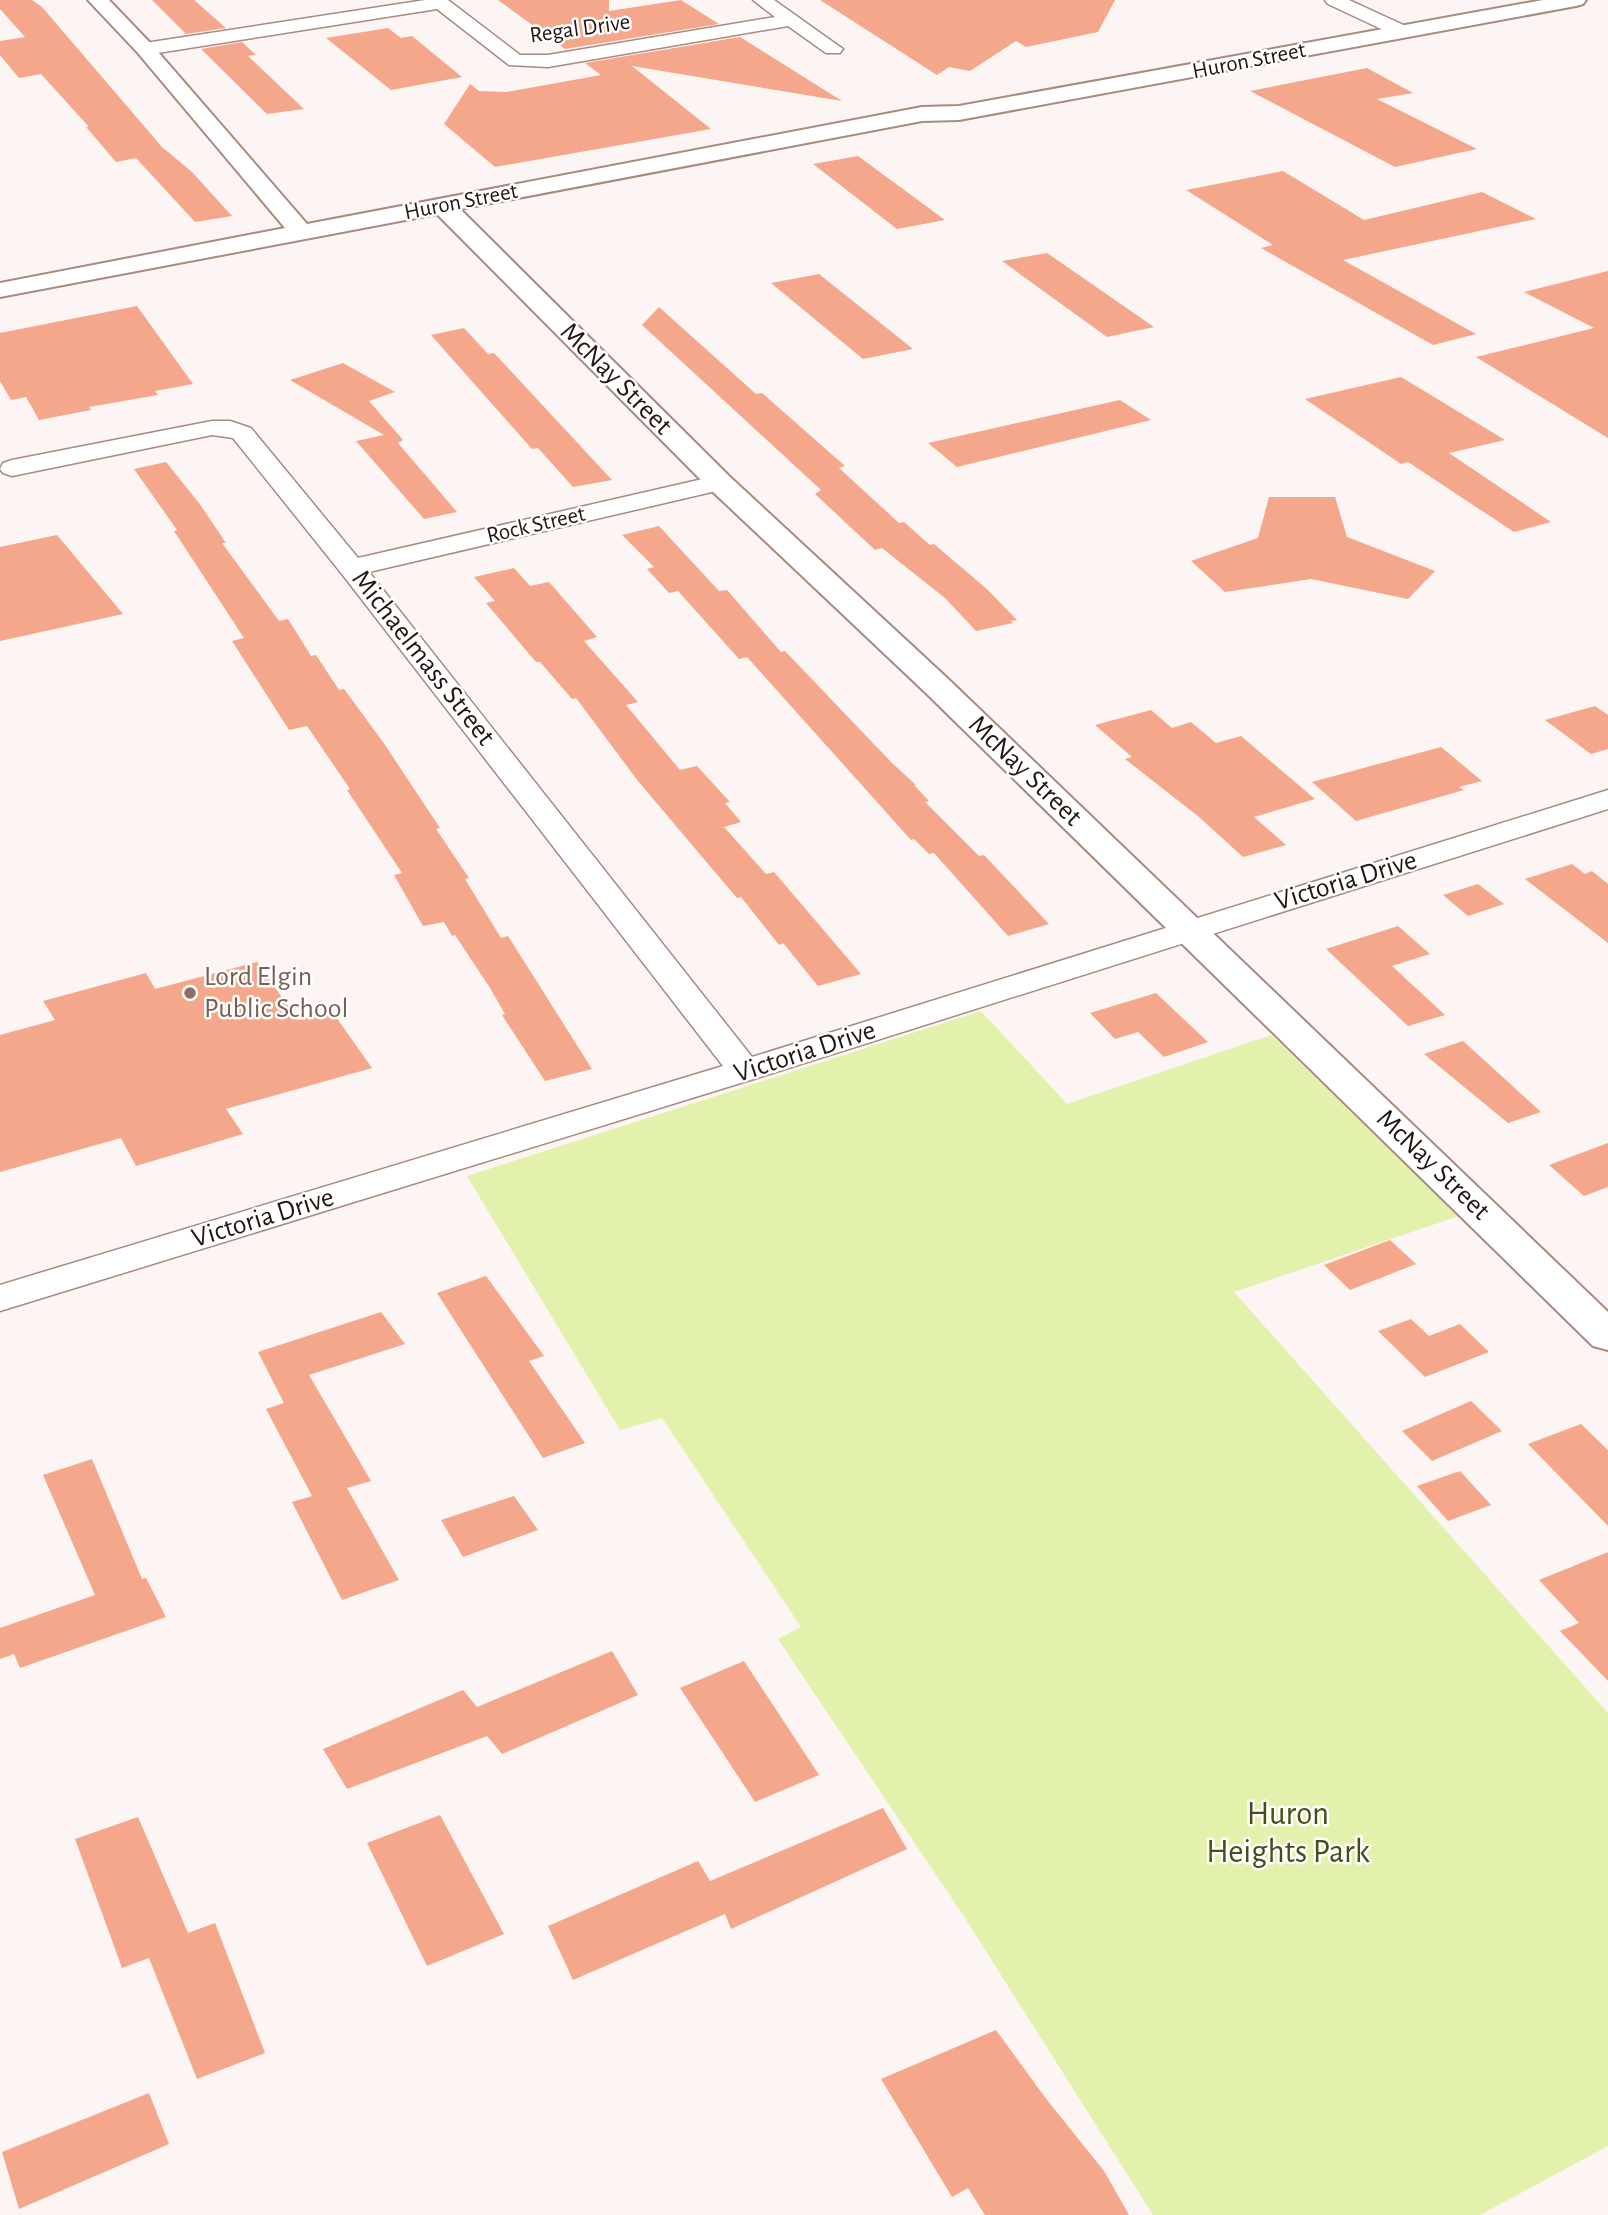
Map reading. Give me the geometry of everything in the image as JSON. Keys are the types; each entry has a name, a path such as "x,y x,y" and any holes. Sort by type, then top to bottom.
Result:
{"main road":[{"path":"98,0 145,49 301,232"},
{"name":"Huron Street","path":"922,114 944,104 1507,0"},
{"name":"Huron Street","path":"0,290 922,114 959,113 1576,0"},
{"name":"McNay Street","path":"443,206 720,483 946,694 1608,1336"}],"street":[{"path":"762,0 833,49"},
{"path":"1334,0 1403,32"},
{"path":"145,49 439,1"},
{"name":"Regal Drive","path":"439,1 516,61 548,61 791,20"},
{"name":"Michaelmass Street","path":"12,469 212,428 230,428 242,433 253,443 352,568 745,1071"},
{"name":"Rock Street","path":"352,568 720,483"},
{"name":"Victoria Drive","path":"0,1298 745,1071 1190,930 1601,808"}],"green space":[{"name":"Huron Heights Park","path":"981,1011 1067,1104 1271,1035 1459,1216 1234,1292 1608,1713 1608,2146 1480,2215 1153,2215 963,1915 778,1639 801,1627 662,1418 620,1430 467,1176"}],"building":[{"path":"0,0 32,0 42,7 162,147 192,172 232,216 195,222 136,158 116,162 86,127 89,127 41,74 19,78 0,55 0,41 25,37 0,9"},
{"path":"152,0 194,0 226,28 186,34"},
{"path":"498,0 609,0 609,11 681,0 719,24 565,49"},
{"path":"820,0 1115,0 1098,32 1026,47 1016,41 970,71 949,67 937,75"},
{"path":"388,28 401,38 412,36 462,77 391,90 326,38"},
{"path":"740,37 842,101 632,66 711,129 495,167 444,124 470,84 479,91 506,92 601,75 585,63"},
{"path":"242,42 256,55 248,56 304,109 267,114 201,49"},
{"path":"1367,68 1413,93 1377,99 1477,149 1395,167 1250,91"},
{"path":"858,156 945,220 897,229 813,164"},
{"path":"1283,171 1364,220 1482,192 1536,219 1343,260 1476,334 1433,345 1261,248 1273,245 1186,190"},
{"path":"1047,253 1154,327 1107,337 1002,261"},
{"path":"1608,271 1608,438 1476,357 1594,328 1524,292"},
{"path":"819,274 913,349 863,359 771,283"},
{"path":"137,306 193,384 155,391 158,395 89,407 91,410 39,420 26,397 11,400 0,381 0,333"},
{"path":"659,307 756,394 762,393 845,466 839,468 899,523 904,522 930,545 934,544 988,590 1017,620 976,631 945,598 882,548 875,550 815,494 821,490 642,325"},
{"path":"464,328 488,354 494,353 612,480 573,487 538,448 532,449 431,335"},
{"path":"343,363 395,392 369,401 403,440 398,443 457,512 424,519 356,441 384,435 290,380"},
{"path":"1401,377 1505,440 1449,453 1551,522 1514,532 1408,462 1401,464 1305,399"},
{"path":"1120,400 1151,420 957,467 928,443"},
{"path":"166,462 199,503 226,543 222,543 279,621 288,619 311,656 316,655 339,690 344,689 383,742 440,828 436,829 469,878 465,879 501,938 508,936 592,1069 545,1081 455,935 452,936 444,922 423,926 394,875 402,873 347,790 350,789 307,726 289,730 232,641 244,638 174,531 177,530 134,469"},
{"path":"1269,497 1335,497 1347,537 1435,571 1408,599 1311,579 1225,592 1191,561 1258,538"},
{"path":"659,526 719,591 727,590 781,652 785,651 916,785 929,801 925,802 979,856 984,855 1049,924 1008,936 934,853 929,854 914,839 911,840 747,657 739,659 678,591 669,593 647,569 654,567 622,535"},
{"path":"57,535 123,614 0,641 0,547"},
{"path":"514,568 530,586 549,582 597,637 584,641 638,702 626,705 680,770 697,766 730,802 725,803 741,822 724,827 766,874 774,872 861,974 818,986 783,943 779,945 741,897 737,898 638,781 576,698 572,699 540,662 536,662 486,603 495,601 474,577"},
{"path":"1595,706 1608,715 1608,749 1591,754 1545,720"},
{"path":"1151,710 1172,728 1191,722 1216,743 1241,736 1315,799 1254,817 1286,845 1243,857 1199,817 1125,759 1132,757 1095,725"},
{"path":"1441,747 1482,781 1459,787 1464,790 1356,821 1312,782"},
{"path":"1572,864 1585,874 1592,871 1608,884 1608,943 1525,879"},
{"path":"1478,884 1504,904 1468,916 1443,895"},
{"path":"1398,926 1430,954 1392,966 1445,1015 1408,1026 1326,949"},
{"path":"257,962 298,1020 331,1010 372,1068 226,1109 243,1134 136,1166 121,1138 0,1172 0,1035 55,1020 43,1001 146,973 155,989"},
{"path":"1156,993 1208,1042 1164,1057 1138,1032 1115,1039 1090,1013"},
{"path":"1463,1041 1541,1112 1508,1123 1424,1054"},
{"path":"1608,1143 1608,1187 1584,1196 1549,1165"},
{"path":"1390,1240 1416,1264 1350,1290 1324,1265"},
{"path":"486,1276 544,1356 529,1361 585,1443 543,1458 437,1293"},
{"path":"381,1312 405,1344 309,1375 371,1481 347,1488 399,1580 342,1600 292,1502 312,1496 266,1409 284,1403 258,1352"},
{"path":"1411,1319 1429,1336 1460,1324 1489,1352 1425,1377 1378,1331"},
{"path":"1471,1401 1502,1431 1432,1461 1402,1431"},
{"path":"1581,1424 1608,1450 1608,1526 1528,1444"},
{"path":"92,1459 142,1579 146,1578 166,1617 20,1668 14,1654 0,1659 0,1628 95,1595 43,1475"},
{"path":"1460,1471 1491,1505 1448,1521 1417,1486"},
{"path":"514,1496 538,1530 463,1557 441,1520"},
{"path":"1608,1552 1608,1681 1560,1631 1579,1623 1539,1580"},
{"path":"612,1651 638,1695 502,1754 487,1736 347,1789 323,1749 463,1690 477,1707"},
{"path":"744,1661 819,1775 755,1802 680,1688"},
{"path":"883,1808 907,1849 731,1929 725,1914 573,1980 548,1926 698,1861 710,1881"},
{"path":"440,1815 504,1934 427,1966 367,1843"},
{"path":"138,1817 188,1933 215,1923 265,2053 197,2079 149,1958 122,1968 75,1839"},
{"path":"996,2030 1104,2171 1129,2215 985,2215 968,2188 952,2197 881,2079"},
{"path":"149,2093 169,2144 19,2209 2,2152"}],"place":[{"name":"Lord Elgin Public School","path":"190,993"}]}
